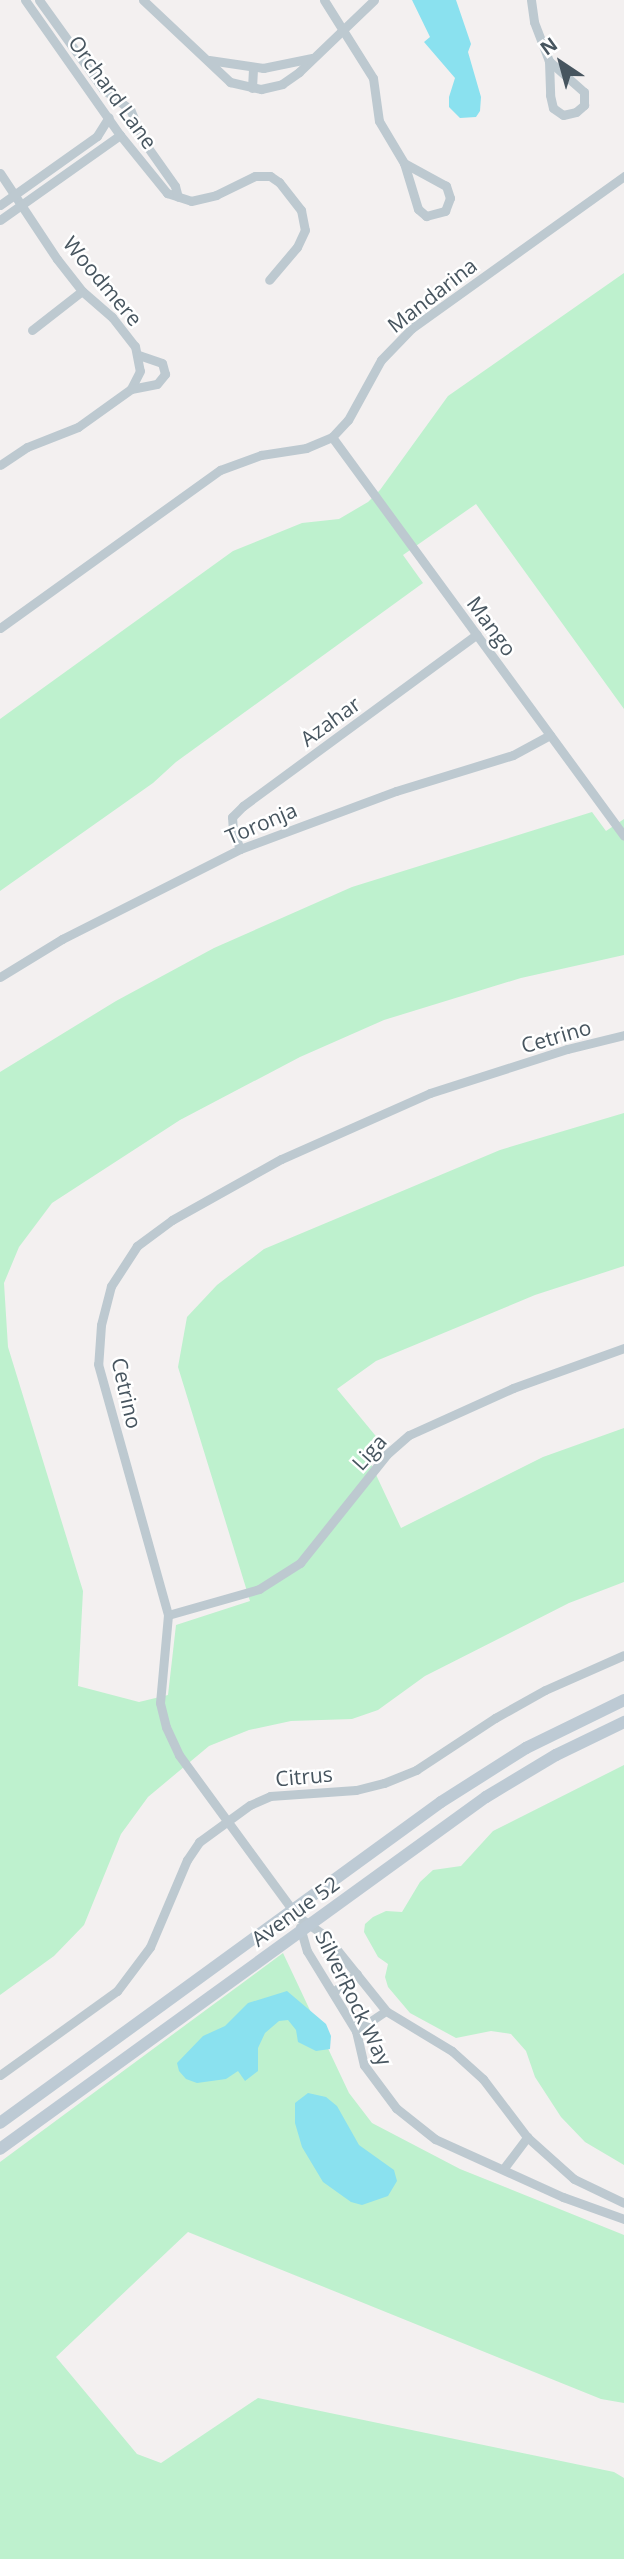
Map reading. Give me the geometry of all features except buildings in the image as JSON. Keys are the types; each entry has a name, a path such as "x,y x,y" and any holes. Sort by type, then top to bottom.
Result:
{"main road":[{"name":"Avenue 52","path":"0,2123 485,1772 587,1716 624,1700"},
{"name":"Avenue 52","path":"0,2149 486,1797 555,1755 624,1722"}],"street":[{"name":"Orchard Lane","path":"25,0 119,133 167,193 178,197"},
{"name":"Orchard Lane","path":"39,0 103,89 130,109 144,142 175,186 178,197"},
{"path":"143,0 230,82 252,88 282,84 374,0"},
{"path":"324,0 373,78 379,121 404,163 415,203 422,213 432,216 444,211 450,198 446,186 404,163"},
{"path":"530,0 537,33 549,61 553,108 563,115 576,112 584,104 584,92 549,61"},
{"path":"207,60 253,68 285,65 314,57"},
{"path":"252,88 253,68"},
{"path":"0,205 97,136 110,117"},
{"path":"0,220 135,121"},
{"name":"Woodmere","path":"0,173 57,259 82,291 112,317 138,355 140,371 134,385"},
{"path":"178,197 191,201 202,200 255,176 270,176 279,182 301,210 305,230 297,247 269,280"},
{"name":"Mandarina","path":"0,628 220,470 261,455 306,448 332,436 348,420 381,360 412,328 624,176"},
{"path":"32,330 82,291"},
{"path":"0,465 27,447 78,427 134,385 157,384 165,374 162,363 138,355"},
{"name":"Mango","path":"332,436 624,836"},
{"name":"Azahar","path":"240,849 233,831 232,817 243,806 477,634"},
{"name":"Toronja","path":"0,977 62,939 240,849 396,791 513,755 550,734"},
{"name":"Cetrino","path":"295,1912 179,1755 166,1727 160,1703 160,1675 168,1615 98,1364 101,1325 111,1286 137,1246 225,1189 344,1129 430,1093 567,1049 624,1035"},
{"name":"Liga","path":"168,1615 259,1589 300,1563 387,1454 409,1436 513,1388 624,1349"},
{"name":"Citrus","path":"0,2075 117,1991 150,1947 187,1860 200,1842 228,1820 270,1796 356,1790 416,1770 495,1718 545,1690 624,1655"},
{"name":"SilverRock Way","path":"295,1912 306,1928 307,1951 356,2031 364,2065 396,2108 435,2139 563,2197 624,2219"},
{"name":"SilverRock Way","path":"306,1928 326,1936 386,2011 452,2051 483,2079 527,2137 574,2179 624,2203"},
{"path":"333,1992 357,1975"},
{"path":"356,2031 386,2011"},
{"path":"504,2168 527,2137"}],"green space":[{"path":"624,273 624,709 476,504 403,555 423,583 176,762 153,783 0,891 0,719 233,551 302,523 339,519 368,502 380,490 448,396"},
{"path":"592,812 606,831 624,819 624,955 521,978 384,1020 300,1057 180,1120 52,1203 19,1247 4,1283 8,1347 83,1591 78,1686 139,1702 168,1695 176,1625 250,1601 178,1367 187,1317 217,1285 264,1249 500,1150 624,1113 624,1266 535,1295 376,1361 337,1389 384,1446 370,1462 401,1528 543,1457 624,1428 624,1582 569,1603 425,1676 378,1710 352,1719 291,1721 249,1730 209,1746 148,1797 121,1834 84,1925 54,1956 0,1995 0,1072 116,1001 214,948 352,887"},
{"path":"624,1765 624,2165 585,2142 561,2117 535,2077 526,2051 511,2034 491,2031 456,2038 410,2013 388,1987 385,1977 388,1964 378,1957 364,1932 365,1924 373,1917 386,1911 402,1912 420,1882 433,1870 461,1866 493,1831"},
{"path":"283,1953 349,2093 372,2123 460,2169 624,2235 624,2403 601,2399 188,2232 56,2357 137,2454 161,2463 258,2398 614,2472 624,2478 624,2559 0,2559 0,2162"}],"water":[{"path":"412,0 456,0 471,44 468,52 481,97 480,111 476,117 460,118 449,107 455,78 424,42 430,37"},
{"path":"287,1991 326,2024 331,2036 330,2049 316,2051 298,2042 296,2030 288,2020 279,2021 265,2033 258,2048 258,2071 245,2081 238,2071 226,2079 197,2083 186,2079 179,2071 177,2063 203,2036 225,2026 248,2003"},
{"path":"308,2093 326,2097 337,2106 359,2145 394,2170 397,2181 388,2196 362,2205 351,2202 323,2182 302,2147 295,2123 295,2103"}]}
